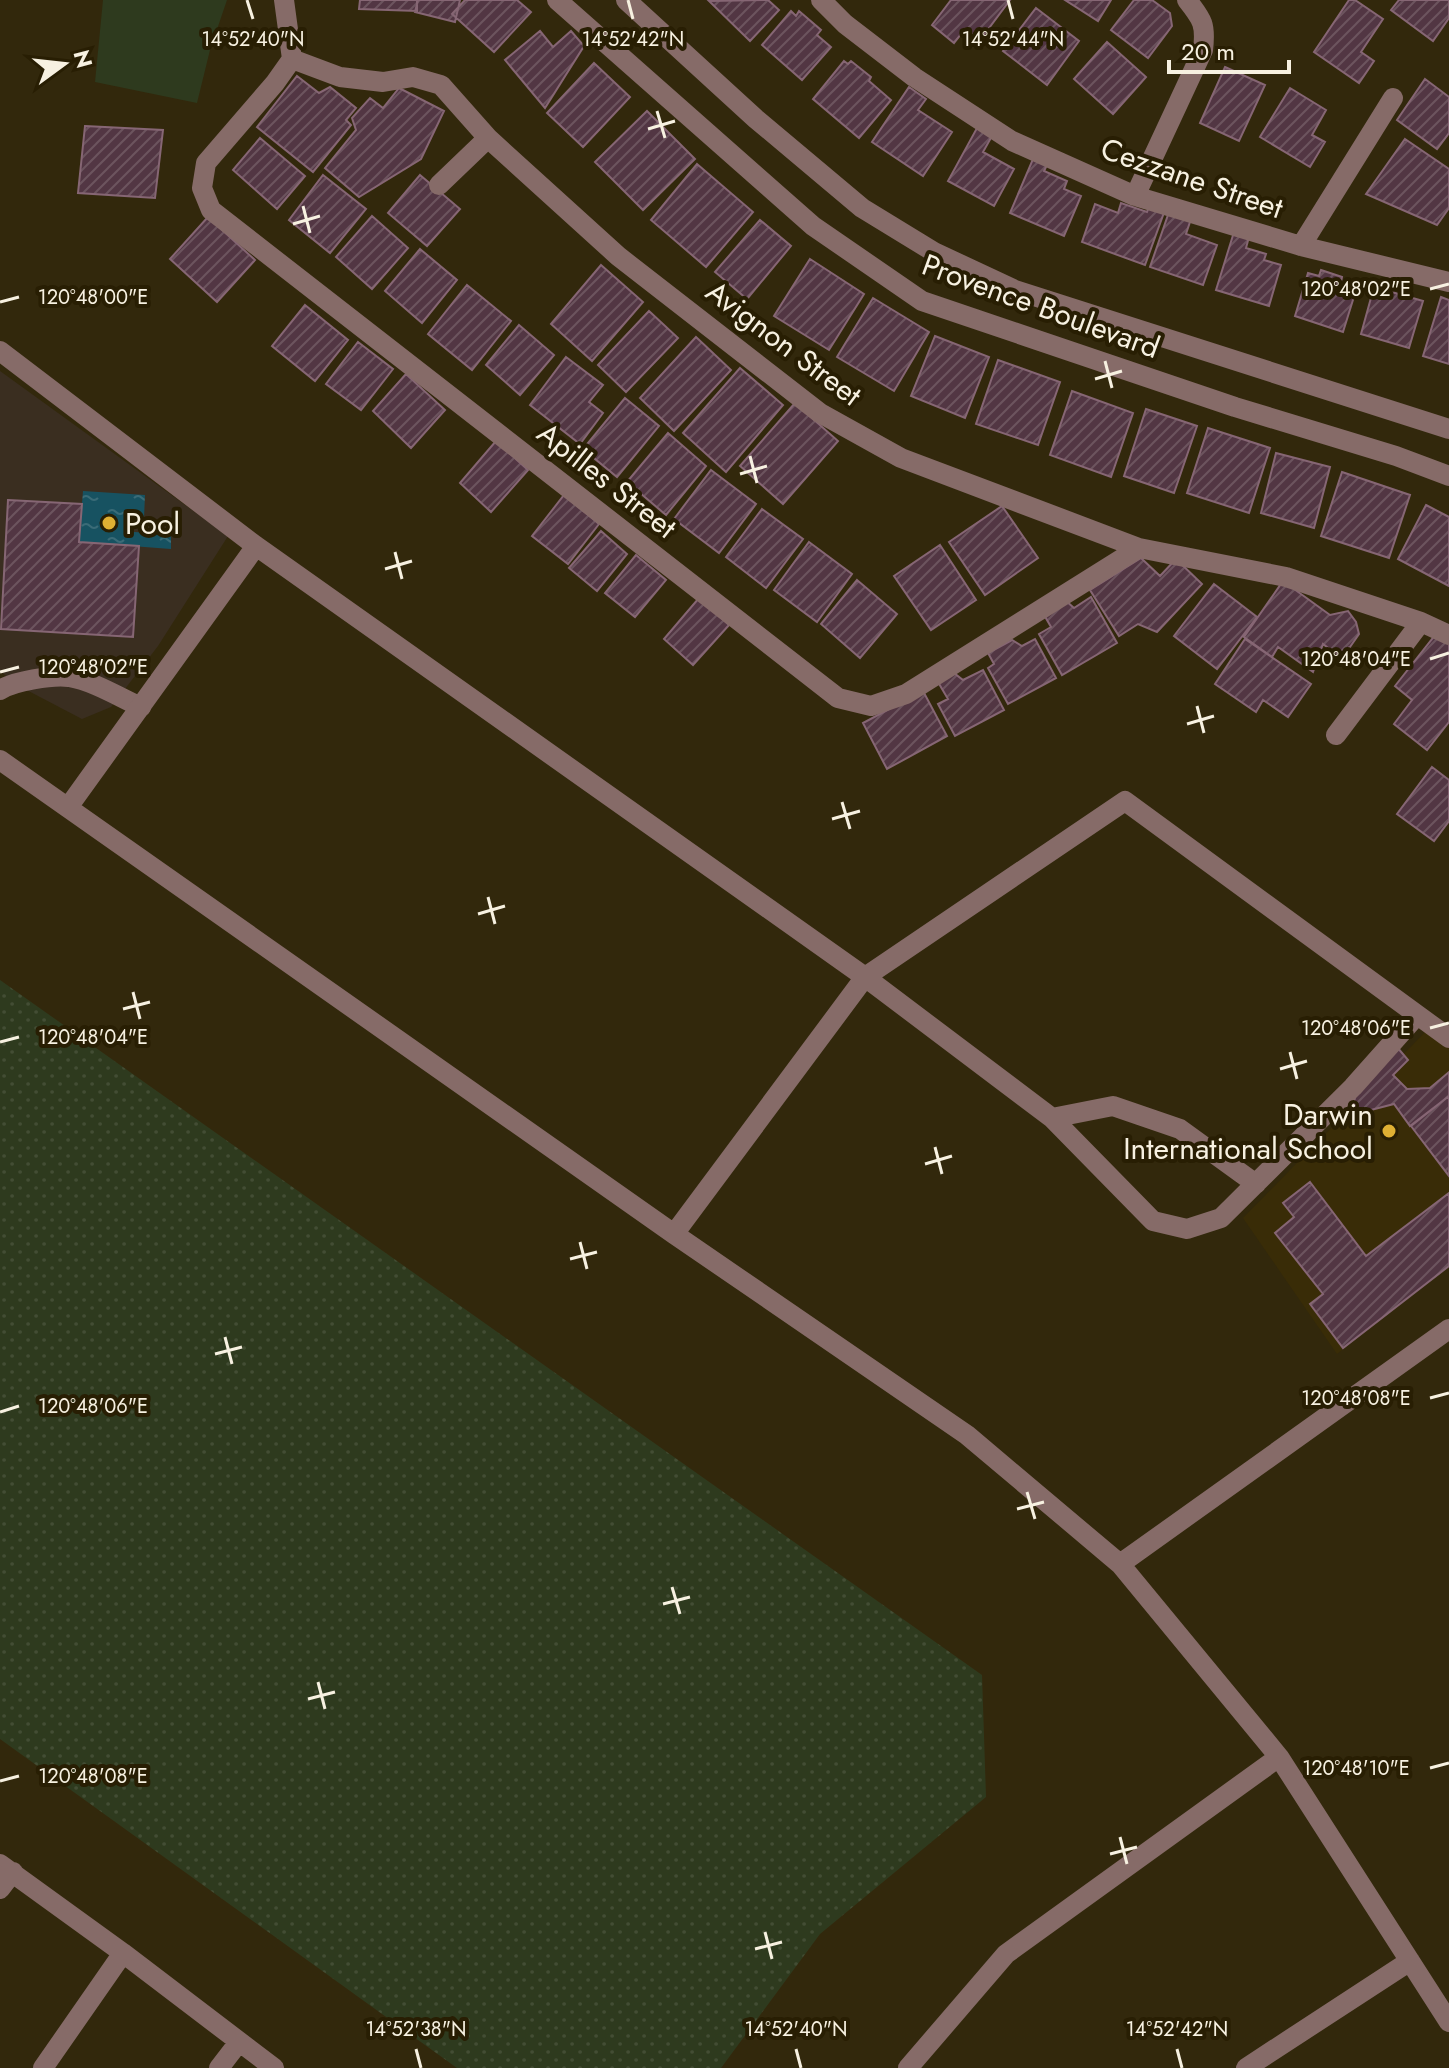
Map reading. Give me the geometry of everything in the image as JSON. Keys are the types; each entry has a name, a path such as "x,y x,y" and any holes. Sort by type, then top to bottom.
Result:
{"street":[{"path":"284,0 292,59"},
{"name":"Provence Boulevard","path":"557,0 813,226 922,301 1179,389 1396,456 1449,476"},
{"name":"Provence Boulevard","path":"626,0 756,119 862,208 934,252 1015,290 1449,429"},
{"name":"Cezzane Street","path":"821,0 845,24 914,77 1012,141 1135,196 1301,246 1449,282"},
{"path":"1135,196 1203,50 1205,30 1197,12 1187,0"},
{"name":"Avignon Street","path":"292,59 340,77 383,82 413,77 441,85 488,138 618,256 820,413 901,458 1139,548 1286,577 1421,622 1449,635"},
{"name":"Apilles Street","path":"292,59 206,163 202,188 211,210 838,698 871,706 906,694 1139,548"},
{"path":"1301,246 1393,98"},
{"path":"439,185 488,138"},
{"path":"0,351 256,546 865,977 1052,1118 1153,1221 1187,1229 1221,1218 1353,1087 1417,1015"},
{"path":"69,806 256,546"},
{"path":"1336,735 1421,622"},
{"path":"0,690 31,680 68,677 141,707"},
{"path":"0,760 674,1234 967,1435 1120,1564 1279,1757 1449,2022"},
{"path":"674,1234 865,977 1125,801 1449,1038"},
{"path":"1052,1118 1113,1106 1180,1129 1256,1184"},
{"path":"1120,1564 1449,1329"},
{"path":"908,2068 1006,1954 1279,1757"},
{"path":"0,1889 6,1868 274,2068"},
{"path":"43,2068 123,1953"},
{"path":"1246,2068 1410,1961"},
{"path":"219,2068 239,2042"}],"shaded area":[{"path":"0,371 228,536 158,646 111,707 82,719 19,686 0,671"},
{"name":"Darwin International School","path":"1429,1028 1449,1044 1449,1266 1337,1354 1243,1218"}],"green space":[{"path":"103,0 227,0 197,103 95,82"},
{"path":"0,980 982,1675 986,1797 820,1934 721,2068 457,2068 0,1739"}],"water":[{"name":"Pool","path":"83,491 145,495 144,518 131,528 134,532 171,534 171,549 79,542"}],"building":[{"path":"360,0 417,0 417,11 359,9"},
{"path":"418,0 460,0 455,22 415,12"},
{"path":"465,0 517,0 531,12 494,52 452,14"},
{"path":"768,0 779,10 750,41 709,1"},
{"path":"951,0 1010,0 980,40 965,29 954,43 932,25"},
{"path":"1065,0 1111,0 1098,21"},
{"path":"1134,0 1152,0 1170,13 1172,26 1148,58 1111,30"},
{"path":"1349,0 1355,0 1383,19 1361,52 1374,61 1359,83 1314,52"},
{"path":"1399,0 1449,0 1449,18 1433,41 1391,10"},
{"path":"1036,8 1079,41 1047,85 1003,51"},
{"path":"791,11 796,16 799,11 821,30 817,35 831,47 802,80 762,45"},
{"path":"540,31 553,47 571,31 584,46 545,108 505,60"},
{"path":"1107,42 1146,77 1113,114 1074,79"},
{"path":"844,61 848,64 851,61 871,77 869,81 891,100 859,138 813,99"},
{"path":"594,63 630,97 583,147 547,113"},
{"path":"1225,67 1265,85 1239,141 1200,123"},
{"path":"297,76 319,93 330,87 356,108 346,120 351,125 313,172 257,127"},
{"path":"1425,79 1449,97 1449,133 1437,149 1397,120"},
{"path":"909,87 926,99 918,110 952,132 923,176 872,142"},
{"path":"399,88 444,111 421,159 359,197 325,168 356,130 352,118 370,98 383,108"},
{"path":"1290,88 1326,110 1312,135 1325,142 1310,167 1260,137"},
{"path":"647,111 695,159 643,210 595,162"},
{"path":"85,126 163,130 155,198 78,193"},
{"path":"977,128 992,136 983,152 1014,169 994,206 948,181"},
{"path":"260,138 305,176 277,209 233,170"},
{"path":"1405,139 1449,169 1449,208 1437,225 1366,194"},
{"path":"1033,159 1047,165 1044,171 1067,181 1064,189 1081,196 1064,236 1010,213"},
{"path":"697,164 753,212 706,267 651,220"},
{"path":"323,175 366,209 330,253 289,220"},
{"path":"420,175 460,209 427,246 388,213"},
{"path":"1151,201 1166,207 1145,265 1082,242 1095,204 1118,213 1121,203 1147,212"},
{"path":"1169,212 1191,219 1186,234 1217,245 1203,285 1150,267"},
{"path":"372,216 408,248 372,289 336,257"},
{"path":"208,217 255,260 217,302 170,259"},
{"path":"760,220 791,246 747,299 715,272"},
{"path":"1234,232 1249,237 1246,248 1266,254 1264,260 1281,265 1269,306 1216,290"},
{"path":"420,249 457,280 422,323 385,291"},
{"path":"810,259 864,294 829,350 774,316"},
{"path":"601,265 643,302 592,361 551,324"},
{"path":"1321,270 1342,277 1341,282 1357,287 1343,332 1295,316 1308,273 1319,276"},
{"path":"467,285 511,321 472,370 428,334"},
{"path":"1374,287 1423,301 1409,348 1361,334"},
{"path":"1441,297 1449,300 1449,364 1423,356"},
{"path":"873,298 929,332 894,391 837,357"},
{"path":"305,305 348,340 315,381 272,346"},
{"path":"649,311 678,338 626,392 598,365"},
{"path":"519,325 554,355 520,395 486,365"},
{"path":"935,336 989,357 965,418 911,396"},
{"path":"696,337 731,370 674,431 640,398"},
{"path":"358,342 393,369 361,410 326,384"},
{"path":"566,357 603,385 589,402 603,413 580,444 530,405"},
{"path":"998,360 1060,382 1038,445 976,424"},
{"path":"740,368 783,405 726,472 683,433"},
{"path":"406,374 445,410 411,448 373,411"},
{"path":"1072,391 1133,413 1111,477 1050,455"},
{"path":"625,398 659,426 617,477 583,449"},
{"path":"795,403 838,441 783,504 740,466"},
{"path":"1146,409 1197,426 1174,493 1124,476"},
{"path":"1208,428 1270,448 1249,513 1187,493"},
{"path":"668,433 706,466 666,515 627,482"},
{"path":"496,441 528,470 491,512 460,483"},
{"path":"1276,453 1330,467 1314,528 1261,513"},
{"path":"711,470 756,504 719,553 674,519"},
{"path":"1342,472 1410,495 1389,558 1321,536"},
{"path":"564,495 599,524 568,564 532,536"},
{"path":"8,500 82,504 79,542 139,546 133,637 1,629"},
{"path":"1426,505 1449,517 1449,586 1398,559"},
{"path":"1002,506 1038,558 985,595 949,542"},
{"path":"762,509 803,539 766,588 726,557"},
{"path":"601,531 627,554 597,591 569,568"},
{"path":"809,542 852,574 817,622 774,590"},
{"path":"940,545 976,600 931,630 894,576"},
{"path":"636,555 666,580 635,617 605,593"},
{"path":"1141,558 1160,576 1176,559 1202,584 1157,632 1138,624 1119,636 1090,590"},
{"path":"857,580 897,614 860,658 821,624"},
{"path":"1283,581 1330,615 1348,611 1356,622 1359,634 1350,647 1336,654 1323,644 1313,672 1278,647 1272,657 1244,637"},
{"path":"1214,584 1257,617 1217,669 1174,636"},
{"path":"1091,597 1117,643 1062,675 1039,634 1051,627 1043,613 1065,600 1074,608"},
{"path":"699,598 729,625 693,665 664,639"},
{"path":"1436,634 1449,644 1449,722 1427,750 1394,724 1412,700 1395,686"},
{"path":"1035,639 1056,678 1008,704 988,668 994,664 988,653 1012,640 1022,646"},
{"path":"1245,639 1311,684 1288,717 1263,700 1256,712 1215,684"},
{"path":"983,670 1004,710 955,736 938,704 948,699 938,682 954,673 963,680"},
{"path":"923,691 947,736 887,769 863,723"},
{"path":"1432,767 1449,780 1449,821 1434,841 1397,814"},
{"path":"1397,1047 1408,1060 1393,1075 1407,1089 1430,1088 1449,1072 1449,1096 1410,1126 1394,1104 1352,1115 1357,1085"},
{"path":"1449,1096 1449,1176 1411,1126"},
{"path":"1310,1182 1366,1256 1449,1193 1449,1266 1343,1348 1310,1304 1323,1294 1275,1233 1294,1217 1283,1203"}],"place":[{"name":"Pool","path":"109,523"},
{"name":"Darwin International School","path":"1389,1131"}]}
